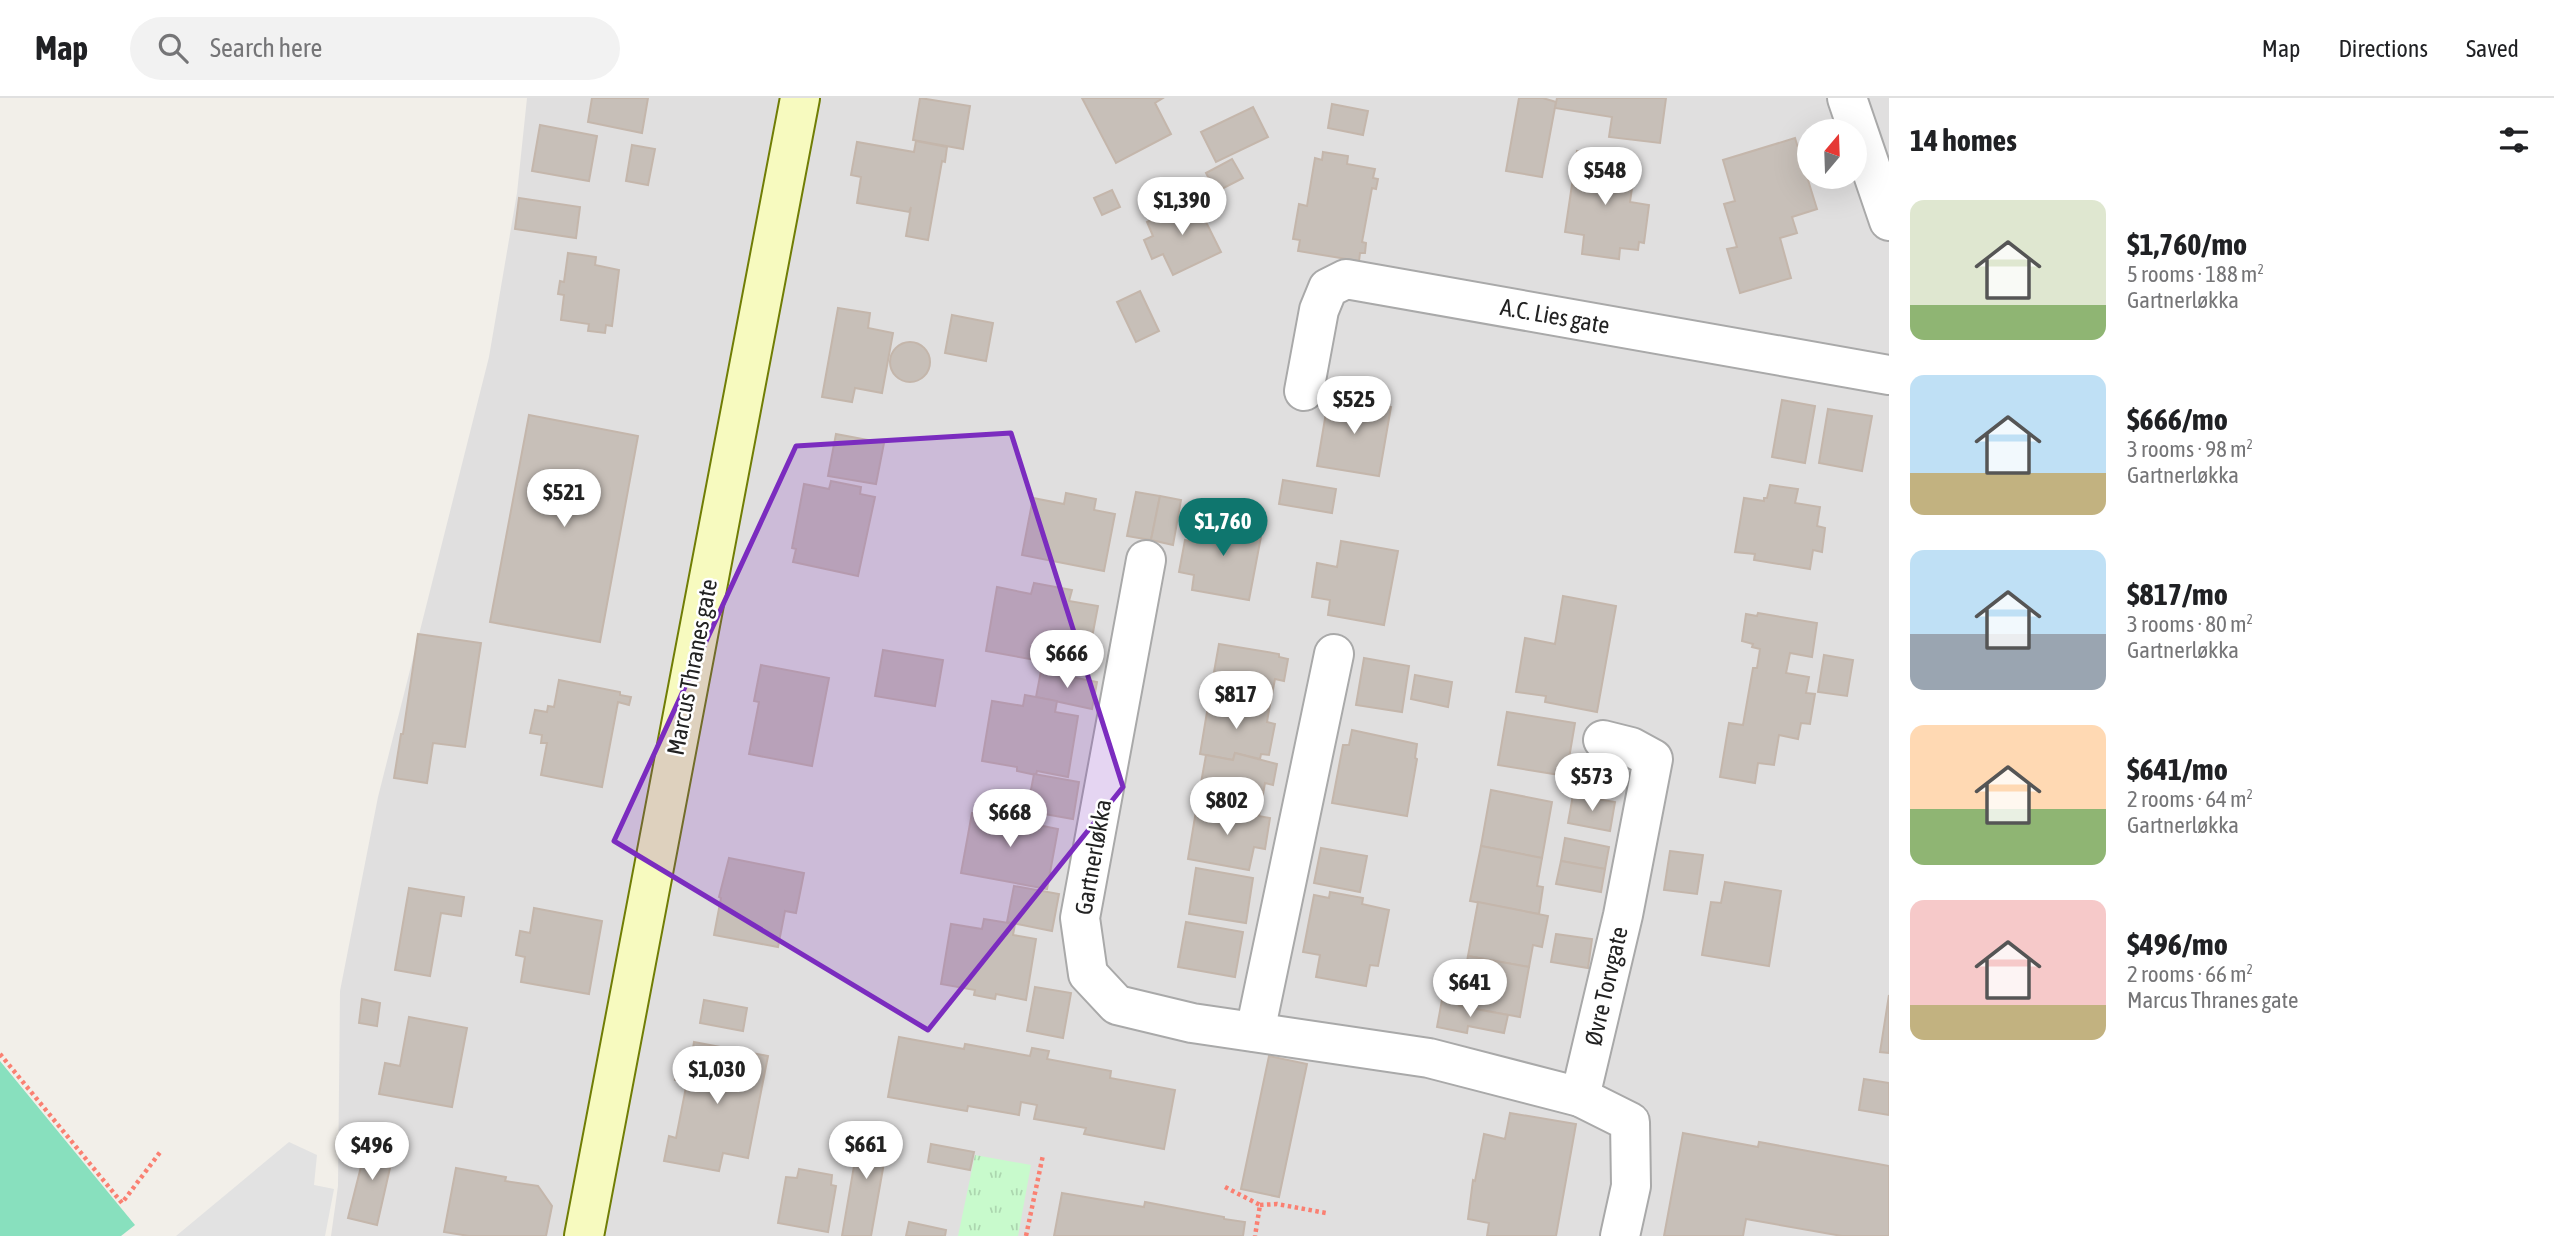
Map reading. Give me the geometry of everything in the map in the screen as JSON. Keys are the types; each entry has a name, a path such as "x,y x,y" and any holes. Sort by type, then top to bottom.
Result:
{"main road":[{"name":"Marcus Thranes gate","path":"584,1236 800,98"}],"street":[{"path":"1847,98 1889,221"},
{"name":"A.C. Lies gate","path":"1304,391 1319,310 1328,288 1346,279 1889,375"},
{"name":"Gartnerløkka","path":"1146,560 1080,918 1088,974 1117,1004 1192,1023 1429,1058 1580,1097"},
{"path":"1255,1032 1334,653"},
{"name":"Øvre Torvgate","path":"1580,1097 1623,915 1653,759 1632,747 1603,740"},
{"path":"1580,1097 1630,1122 1631,1186 1620,1236"}],"path":[{"path":"0,1054 122,1203 161,1151"},
{"path":"1026,1236 1043,1155"},
{"path":"1225,1187 1260,1205 1277,1204 1326,1213"},
{"path":"1255,1236 1260,1205"}],"highlighted area":[{"path":"1011,433 1123,787 928,1030 614,841 796,446"}],"shaded area":[{"path":"527,98 1889,98 1889,1236 331,1236 338,1186 340,991 378,797 489,357 517,193"},
{"path":"289,1142 317,1155 314,1185 334,1189 325,1236 176,1236"}],"green space":[{"path":"0,1061 135,1225 121,1236 0,1236"},
{"path":"975,1155 1031,1165 1018,1236 958,1236"}],"building":[{"path":"592,98 648,98 642,133 588,122"},
{"path":"920,98 970,106 963,149 913,140"},
{"path":"1082,98 1163,98 1155,103 1171,134 1116,163"},
{"path":"1519,98 1543,98 1556,102 1542,177 1506,171"},
{"path":"1557,98 1666,98 1660,143 1609,137 1612,117 1555,108"},
{"path":"1332,104 1368,111 1363,135 1328,128"},
{"path":"1253,107 1268,137 1216,162 1201,132"},
{"path":"540,125 597,136 589,181 532,171"},
{"path":"1795,138 1797,189 1811,189 1817,209 1792,217 1797,233 1780,238 1791,278 1740,293 1727,249 1737,247 1724,204 1735,201 1723,160"},
{"path":"916,141 947,147 928,240 906,236 911,207 909,212 857,203 861,177 851,175 857,142 914,152"},
{"path":"632,145 655,149 648,185 626,181"},
{"path":"1577,151 1613,157 1613,161 1620,162 1618,172 1634,174 1630,202 1649,205 1644,243 1639,242 1638,250 1620,248 1619,259 1582,254 1584,235 1565,232"},
{"path":"1323,152 1348,156 1347,164 1375,169 1373,178 1378,179 1376,189 1372,188 1362,242 1366,243 1365,253 1360,253 1359,261 1298,251 1300,240 1293,239 1299,204 1307,206 1315,158 1322,160"},
{"path":"1232,159 1243,178 1216,192 1206,173"},
{"path":"1112,190 1120,207 1102,215 1094,198"},
{"path":"519,198 580,207 576,238 515,229"},
{"path":"1194,198 1221,252 1173,275 1163,254 1152,259 1144,240 1153,236 1147,222"},
{"path":"568,253 596,257 595,265 619,270 612,326 606,325 605,333 588,331 589,324 561,320 564,295 558,294 560,281 564,282"},
{"path":"1140,291 1159,331 1136,342 1117,302"},
{"path":"838,308 870,313 868,328 893,333 882,393 855,388 852,402 822,397"},
{"path":"952,315 993,323 986,361 945,353"},
{"path":"910,342 924,348 930,362 924,376 910,382 896,376 890,362 896,348"},
{"path":"1329,395 1391,407 1379,476 1317,466"},
{"path":"1782,400 1815,406 1805,463 1772,457"},
{"path":"1828,409 1872,416 1862,471 1819,463"},
{"path":"529,415 638,436 600,642 490,622"},
{"path":"836,434 884,443 876,484 828,476"},
{"path":"1283,480 1336,489 1332,513 1279,504"},
{"path":"831,481 861,487 860,494 875,497 858,576 793,562 796,549 792,548 804,484 829,489"},
{"path":"1770,485 1798,489 1795,503 1820,507 1817,526 1825,528 1822,552 1813,550 1810,569 1754,560 1755,554 1735,552 1744,498 1764,501"},
{"path":"1136,492 1160,496 1151,540 1127,536"},
{"path":"1066,493 1096,499 1094,510 1115,514 1104,571 1022,555 1033,498 1064,504"},
{"path":"1160,496 1181,500 1173,545 1151,540"},
{"path":"1205,515 1263,526 1249,600 1192,590 1194,575 1179,572 1185,540 1200,543"},
{"path":"1341,541 1398,551 1384,625 1328,615 1330,600 1312,597 1317,563 1337,567"},
{"path":"1034,583 1072,590 1069,601 1098,606 1086,669 986,651 997,587 1031,594"},
{"path":"1563,596 1616,606 1597,712 1545,702 1546,696 1516,692 1525,638 1555,644"},
{"path":"1758,613 1817,623 1812,657 1790,653 1786,673 1809,677 1806,693 1815,694 1810,724 1801,723 1798,739 1779,735 1774,765 1758,763 1755,783 1720,777 1729,723 1743,725 1753,668 1757,668 1760,649 1742,641 1746,614 1757,616"},
{"path":"418,634 481,643 465,747 433,743 427,783 394,778"},
{"path":"1219,644 1279,654 1279,657 1288,659 1284,681 1275,679 1269,710 1209,700"},
{"path":"883,650 943,660 935,706 875,696"},
{"path":"1824,655 1853,660 1847,696 1818,692"},
{"path":"1364,658 1409,666 1402,712 1356,705"},
{"path":"761,665 829,678 812,766 749,754 759,702 754,701"},
{"path":"1041,671 1097,682 1092,709 1036,697"},
{"path":"1415,675 1452,682 1448,707 1411,699"},
{"path":"559,680 620,692 620,695 631,697 629,705 618,702 602,787 541,775 547,743 541,743 542,735 530,733 535,710 547,712 548,706 554,707"},
{"path":"1025,695 1057,701 1055,712 1078,716 1068,777 1037,771 1036,775 1017,771 1017,767 982,761 992,701 1023,706"},
{"path":"1209,700 1269,710 1267,722 1275,724 1269,755 1261,754 1260,759 1235,753 1233,760 1200,754"},
{"path":"1507,712 1575,723 1566,776 1498,765"},
{"path":"1352,730 1417,744 1407,816 1332,803 1343,745 1349,745"},
{"path":"1235,753 1277,764 1273,785 1265,783 1259,816 1197,805 1206,755 1233,760"},
{"path":"1034,774 1079,782 1073,819 1027,811"},
{"path":"1491,790 1552,802 1542,858 1481,846"},
{"path":"1573,795 1615,802 1610,831 1568,823"},
{"path":"1197,805 1270,818 1265,849 1254,847 1249,870 1188,859"},
{"path":"1005,807 1036,812 1033,824 1058,829 1047,889 961,873 972,813 1003,819"},
{"path":"1565,838 1609,847 1605,869 1561,861"},
{"path":"1481,846 1542,858 1537,886 1543,887 1539,914 1470,901"},
{"path":"1321,848 1367,856 1360,892 1314,883"},
{"path":"1670,851 1703,855 1697,894 1664,890"},
{"path":"729,858 804,873 796,913 785,911 778,947 714,935 721,898 719,897"},
{"path":"1561,861 1605,869 1601,892 1556,884"},
{"path":"1196,868 1253,878 1246,923 1189,914"},
{"path":"1725,882 1781,891 1769,966 1702,955 1711,902 1721,903"},
{"path":"1014,886 1059,894 1052,931 1007,922"},
{"path":"409,888 464,897 461,916 441,913 430,976 395,970"},
{"path":"1330,892 1363,898 1362,904 1389,910 1378,966 1370,965 1366,986 1316,977 1320,955 1303,952 1314,895 1329,898"},
{"path":"1478,902 1548,916 1542,947 1533,945 1529,967 1468,956"},
{"path":"534,908 602,921 589,994 521,982 525,957 516,955 520,931 530,933"},
{"path":"984,919 1015,924 1013,935 1036,939 1026,1000 996,994 995,999 974,995 975,990 941,984 951,924 982,929"},
{"path":"1186,922 1243,932 1235,977 1178,967"},
{"path":"1556,934 1592,939 1588,968 1551,962"},
{"path":"1468,956 1529,967 1520,1017 1459,1006"},
{"path":"1035,987 1071,993 1063,1038 1027,1031"},
{"path":"1889,995 1889,1053 1880,1052"},
{"path":"362,999 380,1003 377,1026 359,1023"},
{"path":"704,1000 747,1008 743,1031 700,1023"},
{"path":"1442,1000 1508,1015 1504,1033 1468,1026 1467,1033 1437,1027"},
{"path":"409,1017 467,1028 452,1107 379,1094 385,1063 400,1066"},
{"path":"899,1037 964,1049 965,1044 1030,1056 1032,1048 1049,1051 1047,1059 1111,1071 1110,1078 1175,1090 1164,1149 1084,1134 1086,1128 1034,1119 1037,1105 1021,1102 1019,1115 968,1106 967,1111 888,1097"},
{"path":"694,1042 768,1056 748,1158 723,1153 719,1171 664,1161 669,1136 676,1138 687,1082 675,1080 678,1065 690,1067"},
{"path":"1269,1056 1307,1064 1279,1197 1241,1189"},
{"path":"1864,1079 1889,1083 1889,1115 1859,1110"},
{"path":"1510,1113 1576,1124 1556,1236 1487,1236 1489,1223 1468,1219 1473,1180 1475,1181 1484,1134 1505,1139"},
{"path":"861,1125 890,1129 871,1236 842,1236"},
{"path":"1683,1133 1758,1147 1759,1142 1889,1166 1889,1236 1842,1236 1746,1219 1743,1236 1664,1236"},
{"path":"368,1139 395,1146 377,1225 348,1218"},
{"path":"931,1144 974,1152 970,1170 928,1162"},
{"path":"456,1168 506,1177 505,1181 538,1186 552,1206 546,1236 469,1236 444,1232"},
{"path":"799,1169 832,1175 831,1185 836,1186 828,1232 778,1223 786,1177 797,1178"},
{"path":"1062,1193 1144,1207 1145,1202 1224,1217 1245,1222 1243,1236 1054,1236"},
{"path":"909,1222 946,1230 945,1236 906,1236"}]}
